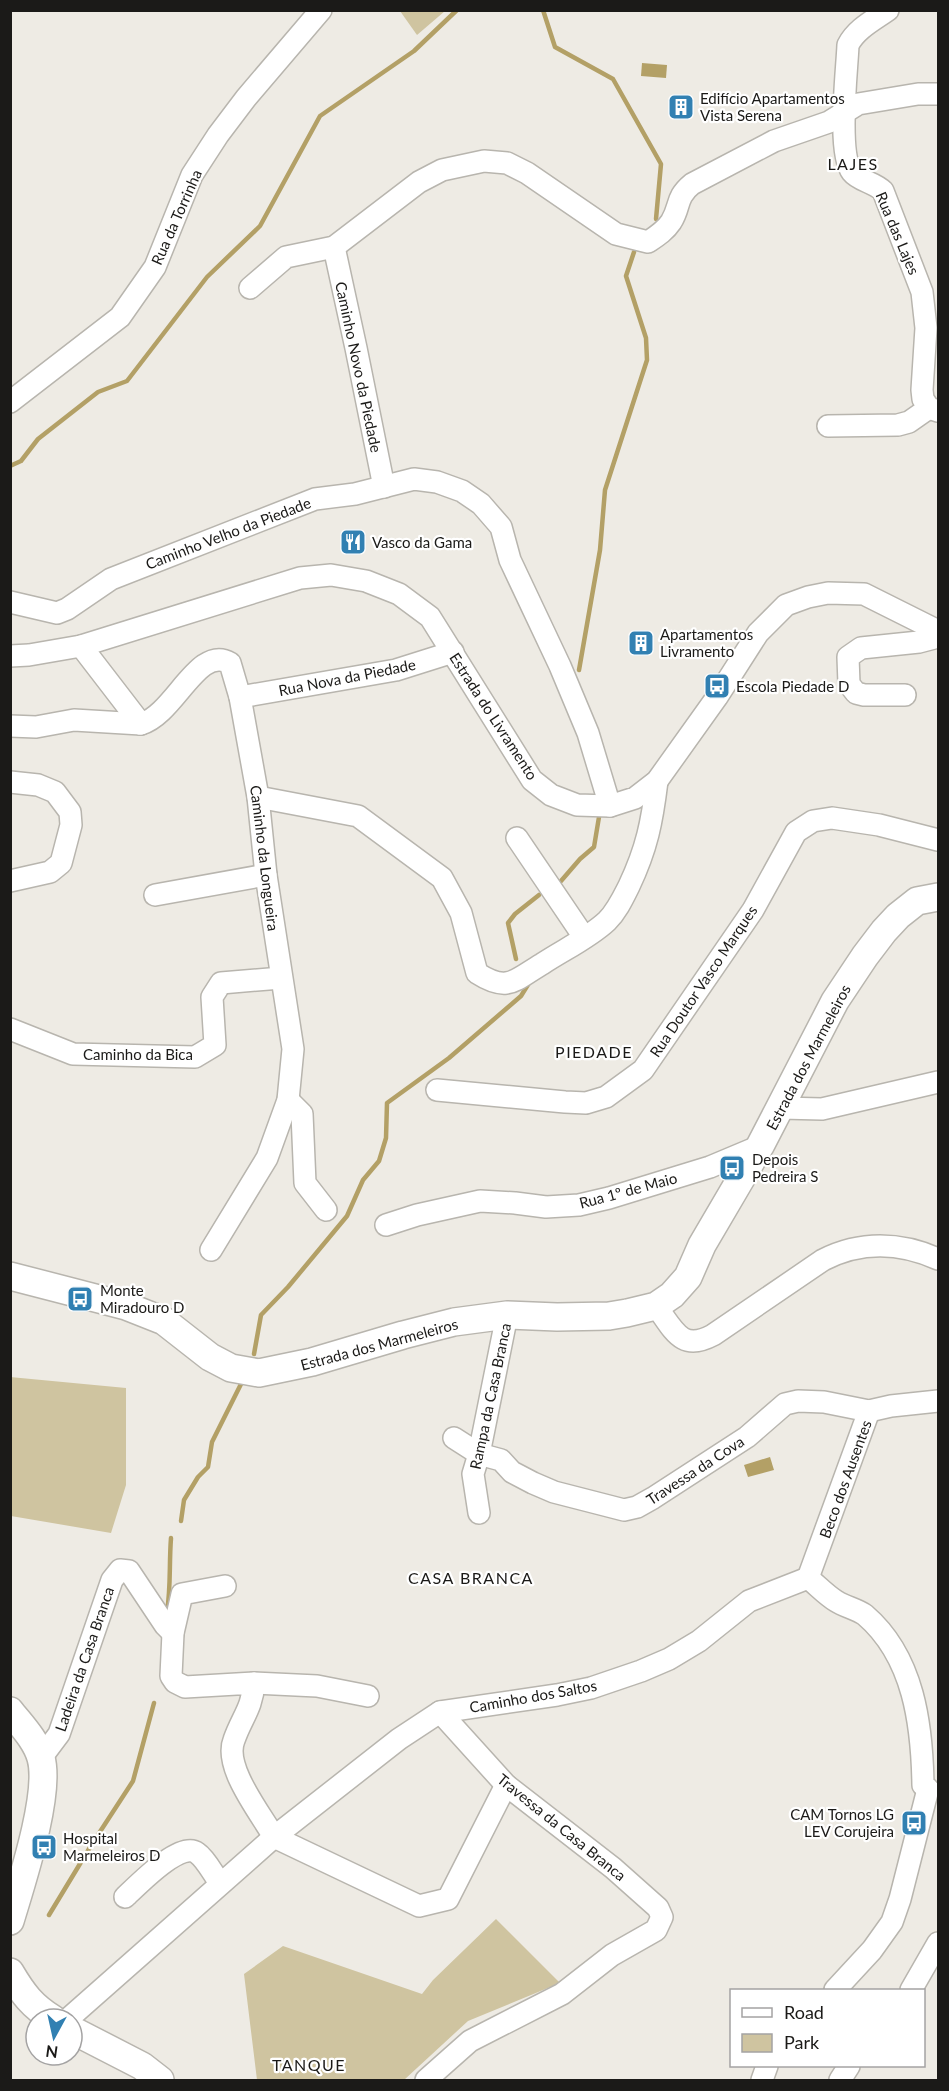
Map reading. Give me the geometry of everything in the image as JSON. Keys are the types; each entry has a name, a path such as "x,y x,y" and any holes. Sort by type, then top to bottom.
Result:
{"main road":[{"name":"Estrada dos Marmeleiros","path":"10,1276 126,1306 164,1322 210,1357 231,1368 259,1373 332,1357 454,1322 507,1315 609,1316 656,1306 672,1295 688,1277 702,1245 760,1146 835,1001 884,930 917,901 939,897"},
{"path":"10,1711 28,1733 41,1758 42,1782 39,1810 10,1921"},
{"path":"10,1972 27,1999 36,2007"},
{"path":"84,2036 142,2066 160,2080"}],"street":[{"name":"Rua da Torrinha","path":"10,402 120,317 155,267 192,175 218,135 246,98 321,10"},
{"name":"Rua das Lajes","path":"888,10 859,30 848,45 844,115 845,155 852,171 863,180 876,184 883,191 922,292 926,328 922,390 923,399 934,410"},
{"path":"250,288 286,257 334,248 419,182 442,170 484,160 507,163 527,173 615,234 648,242 662,233 670,224 678,200 692,184 774,141 829,122 844,115 858,104 918,94 939,94"},
{"name":"Caminho Novo da Piedade","path":"334,248 357,348 384,487"},
{"path":"828,426 898,425 934,410"},
{"name":"Caminho Velho da Piedade","path":"10,602 57,613 67,609 111,579 315,499 355,494 414,479 437,482 462,490 481,504 501,527 510,560 588,732 610,806"},
{"name":"Estrada do Livramento","path":"10,656 29,656 81,646 300,578 331,575 366,581 399,594 430,617 532,780 551,795 577,805 610,806 635,798 657,781 717,697 758,633 786,605 828,593 864,594 939,631"},
{"path":"904,695 856,693 849,684 848,657 861,648 939,638"},
{"path":"81,646 141,724"},
{"name":"Rua Nova da Piedade","path":"240,697 396,670 453,652"},
{"name":"Caminho da Longueira","path":"141,724 151,721 177,696 200,667 211,660 223,659 230,663 240,697 258,797 281,978 293,1049 288,1100 267,1158 211,1250"},
{"path":"10,726 36,727 74,720 141,724"},
{"path":"258,797 358,816 442,878 461,913 477,973 492,982 511,983 607,921 620,904 642,858 651,824 657,781"},
{"path":"10,782 38,785 54,792 70,812 71,825 61,863 50,872 10,881"},
{"name":"Rua Doutor Vasco Marques","path":"437,1090 586,1103 606,1097 643,1070 747,918 796,832 813,821 832,818 879,825 939,840"},
{"path":"517,838 584,937"},
{"path":"155,895 267,876"},
{"name":"Caminho da Bica","path":"10,1029 73,1054 195,1057 215,1045 212,997 221,983 281,978"},
{"path":"781,1107 822,1109 939,1082"},
{"path":"288,1100 302,1114 305,1183 326,1210"},
{"name":"Rua 1º de Maio","path":"386,1225 417,1215 480,1201 546,1207 579,1205 710,1167 760,1146"},
{"path":"656,1306 680,1338 701,1341 823,1260 841,1251 864,1246 893,1247 917,1250 939,1259"},
{"name":"Rampa da Casa Branca","path":"479,1513 473,1474 480,1454 507,1315"},
{"name":"Travessa da Cova","path":"454,1438 480,1454 501,1460 512,1472 554,1492 624,1510 637,1507 653,1498 747,1437 785,1404 798,1401 824,1402 870,1411"},
{"name":"Beco dos Ausentes","path":"808,1578 870,1411 891,1406 939,1401"},
{"name":"Ladeira da Casa Branca","path":"41,1758 59,1734 112,1580 120,1570 129,1571 165,1625 173,1632"},
{"path":"808,1578 837,1602 863,1613 885,1634 896,1651 915,1700 922,1756 922,1785 933,1787 892,1922 872,1950 836,1989"},
{"name":"Caminho dos Saltos","path":"81,2007 274,1837 399,1739 440,1712 557,1695 591,1688 641,1671 669,1659 699,1641 749,1601 808,1578"},
{"path":"225,1586 182,1594 173,1632 171,1676 175,1682 185,1687 254,1683 317,1686 368,1696"},
{"path":"254,1683 251,1706 232,1743 234,1764 243,1786 274,1837 419,1906 448,1899 506,1785"},
{"name":"Travessa da Casa Branca","path":"426,2080 470,2041 562,1994 612,1955 656,1930 661,1922 661,1913 658,1908 613,1868 506,1785 440,1712"},
{"path":"125,1897 160,1865 179,1852 190,1849 198,1853 220,1883"},
{"path":"912,1989 939,1943"},
{"path":"840,2080 848,2067"}],"green space":[{"path":"400,11 445,11 417,35"},
{"path":"10,1377 126,1388 126,1485 111,1533 11,1516"},
{"path":"496,1919 560,1983 468,2021 404,2080 257,2080 244,1974 283,1946 422,1994 433,1980"}],"shaded area":[{"path":"642,63 667,65 666,78 641,76"},
{"path":"770,1457 774,1470 748,1477 744,1465"}],"waterway":[{"path":"10,466 21,461 38,439 98,392 127,381 207,277 260,226 320,116 414,51 457,10"},
{"path":"543,10 555,47 613,79 661,164 656,219"},
{"path":"579,670 600,550 605,490 647,360 646,338 626,276 634,252"},
{"path":"561,881 594,847 600,811"},
{"path":"516,959 508,923 515,914 539,895"},
{"path":"254,1354 261,1315 288,1287 347,1216 363,1180 379,1161 386,1138 387,1103 449,1058 521,996 529,983"},
{"path":"181,1521 184,1500 198,1477 208,1467 212,1442 241,1384"},
{"path":"167,1612 171,1538"},
{"path":"49,1915 133,1781 154,1703"}],"place":[{"name":"Edifício Apartamentos Vista Serena","path":"681,107"},
{"name":"Vasco da Gama","path":"353,542"},
{"name":"Apartamentos Livramento","path":"641,643"},
{"name":"Escola Piedade D","path":"717,686"},
{"name":"Depois Pedreira S","path":"732,1168"},
{"name":"Monte Miradouro D","path":"80,1299"},
{"name":"CAM Tornos LG LEV Corujeira","path":"914,1823"},
{"name":"Hospital Marmeleiros D","path":"44,1847"}],"district":[{"name":"LAJES","path":"853,163"},
{"name":"PIEDADE","path":"594,1051"},
{"name":"CASA BRANCA","path":"471,1577"},
{"name":"TANQUE","path":"309,2064"}]}
